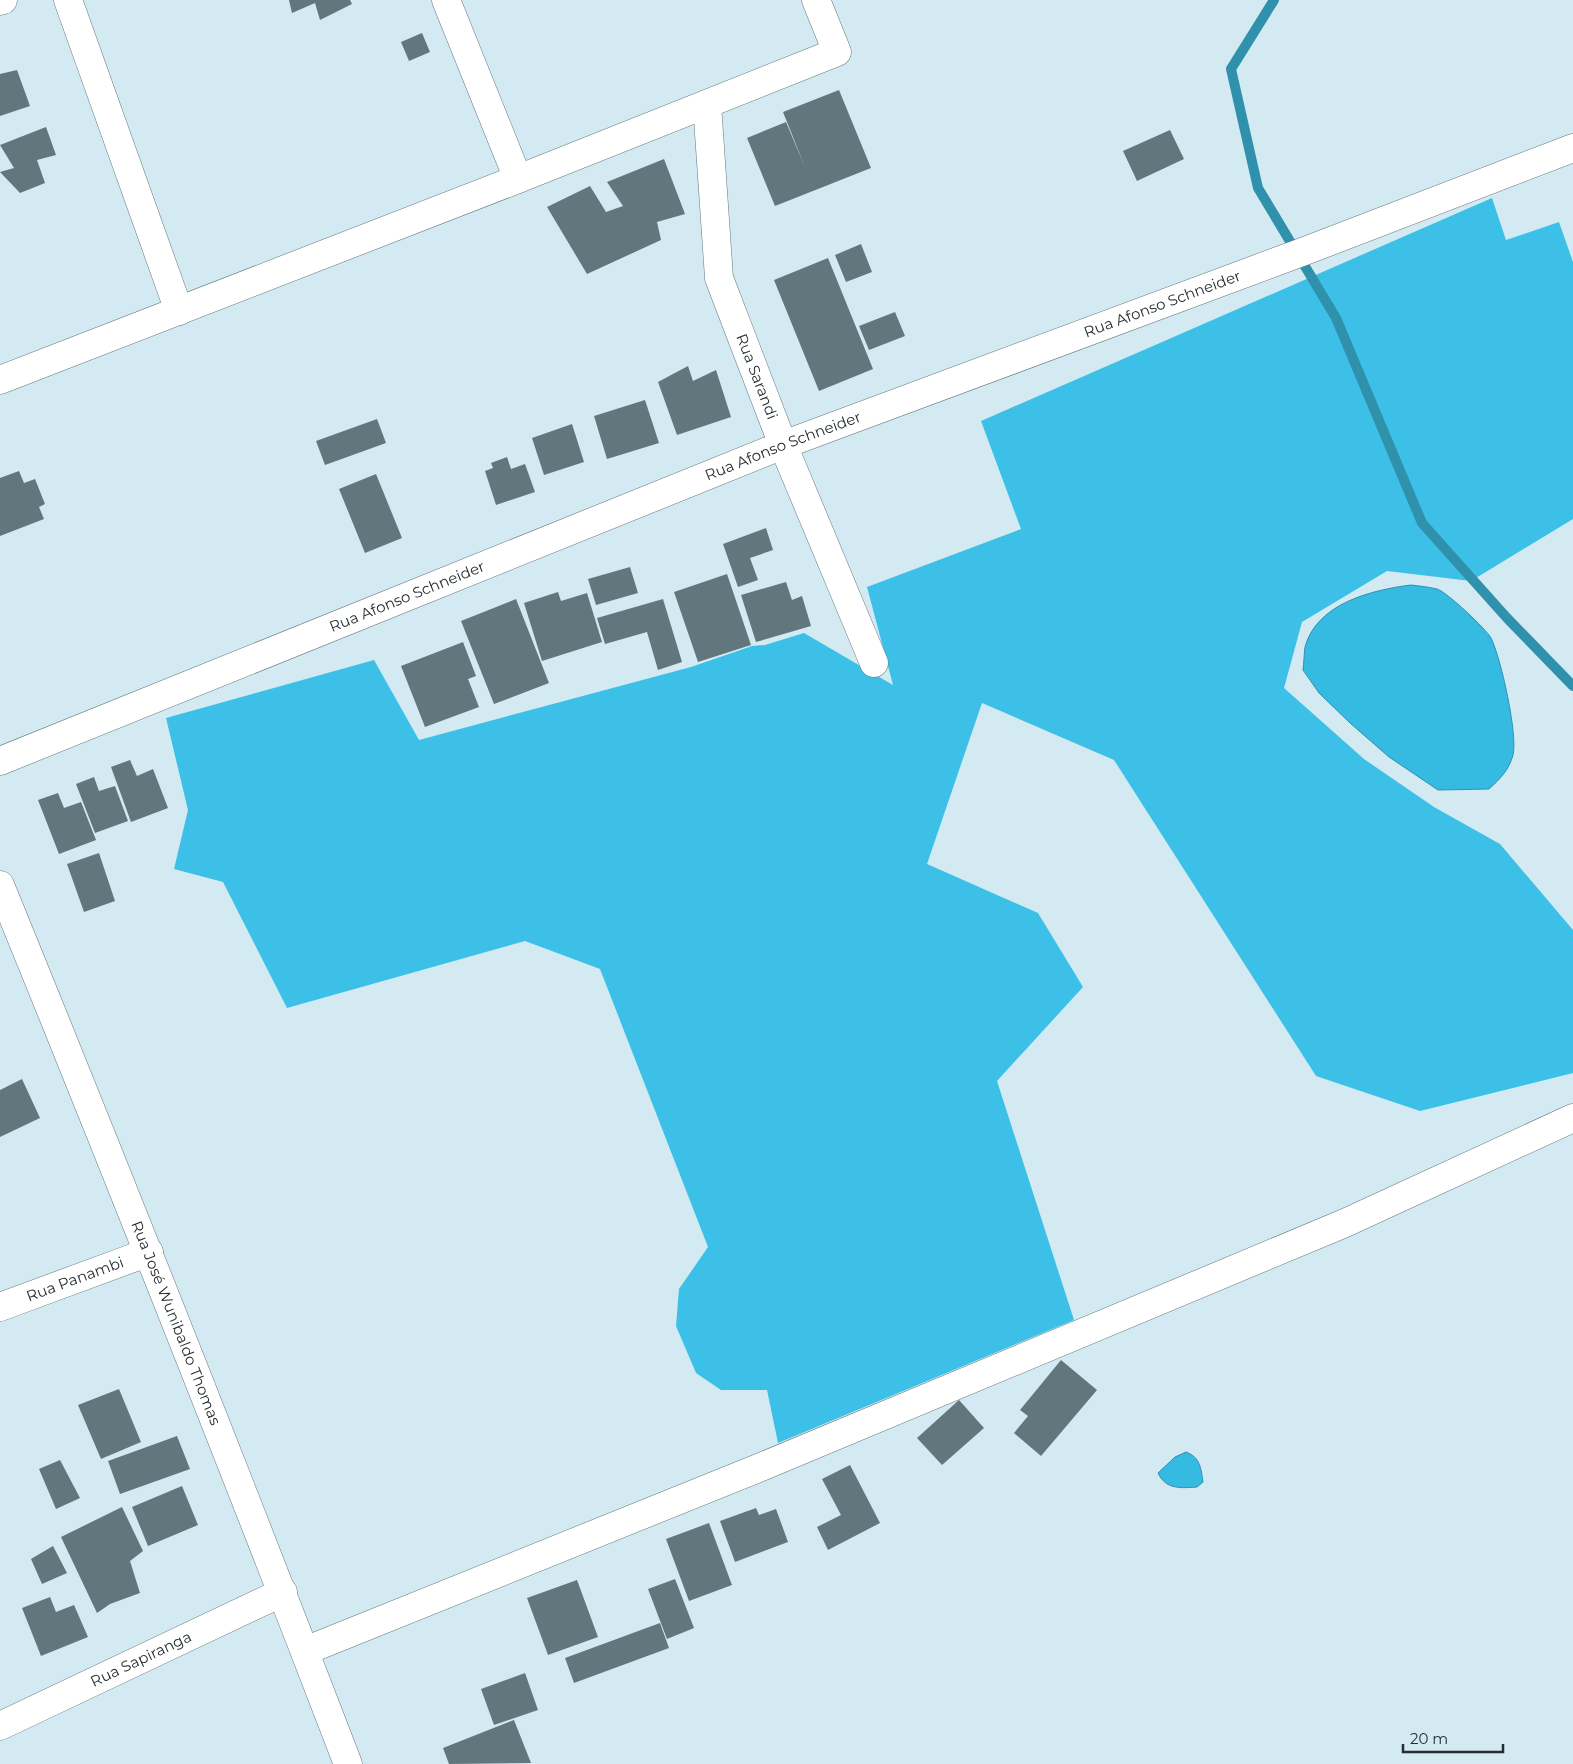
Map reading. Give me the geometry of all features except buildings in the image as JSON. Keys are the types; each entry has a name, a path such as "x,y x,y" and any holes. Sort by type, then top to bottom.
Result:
{"street":[{"path":"68,0 178,311"},
{"path":"446,0 518,179"},
{"path":"0,380 518,179 837,52 816,0"},
{"name":"Rua Sarandi","path":"706,104 719,278 783,445 874,663"},
{"name":"Rua Afonso Schneider","path":"0,761 783,445 1288,258 1573,148"},
{"name":"Rua José Wunibaldo Thomas","path":"0,885 149,1252 283,1592 348,1764"},
{"path":"304,1651 760,1468 1346,1223 1573,1118"},
{"name":"Rua Panambi","path":"0,1307 149,1252"},
{"name":"Rua Sapiranga","path":"0,1726 283,1592"}],"shaded area":[{"path":"1492,198 1506,240 1559,222 1573,262 1573,519 1471,581 1387,571 1302,622 1284,688 1364,759 1434,807 1500,844 1573,930 1573,1073 1420,1111 1316,1076 1114,760 982,703 927,864 1038,913 1083,987 997,1081 1074,1320 778,1443 767,1390 721,1390 696,1373 676,1326 679,1289 708,1247 600,969 525,941 287,1008 223,882 174,869 188,810 166,718 374,660 419,740 691,667 752,646 765,645 804,633 893,685 867,587 1021,529 981,421"},
{"path":"1411,585 1437,589 1449,597 1482,627 1491,638 1495,648 1508,696 1514,745 1513,755 1507,770 1489,789 1438,790 1389,757 1350,723 1319,693 1303,670 1305,647 1311,632 1321,619 1348,601 1363,595"},
{"path":"1186,1452 1197,1460 1203,1482 1197,1487 1174,1487 1161,1479 1158,1473 1175,1457"}],"waterway":[{"path":"1274,0 1231,69 1258,188 1336,318 1422,523 1507,618 1573,686"}]}
